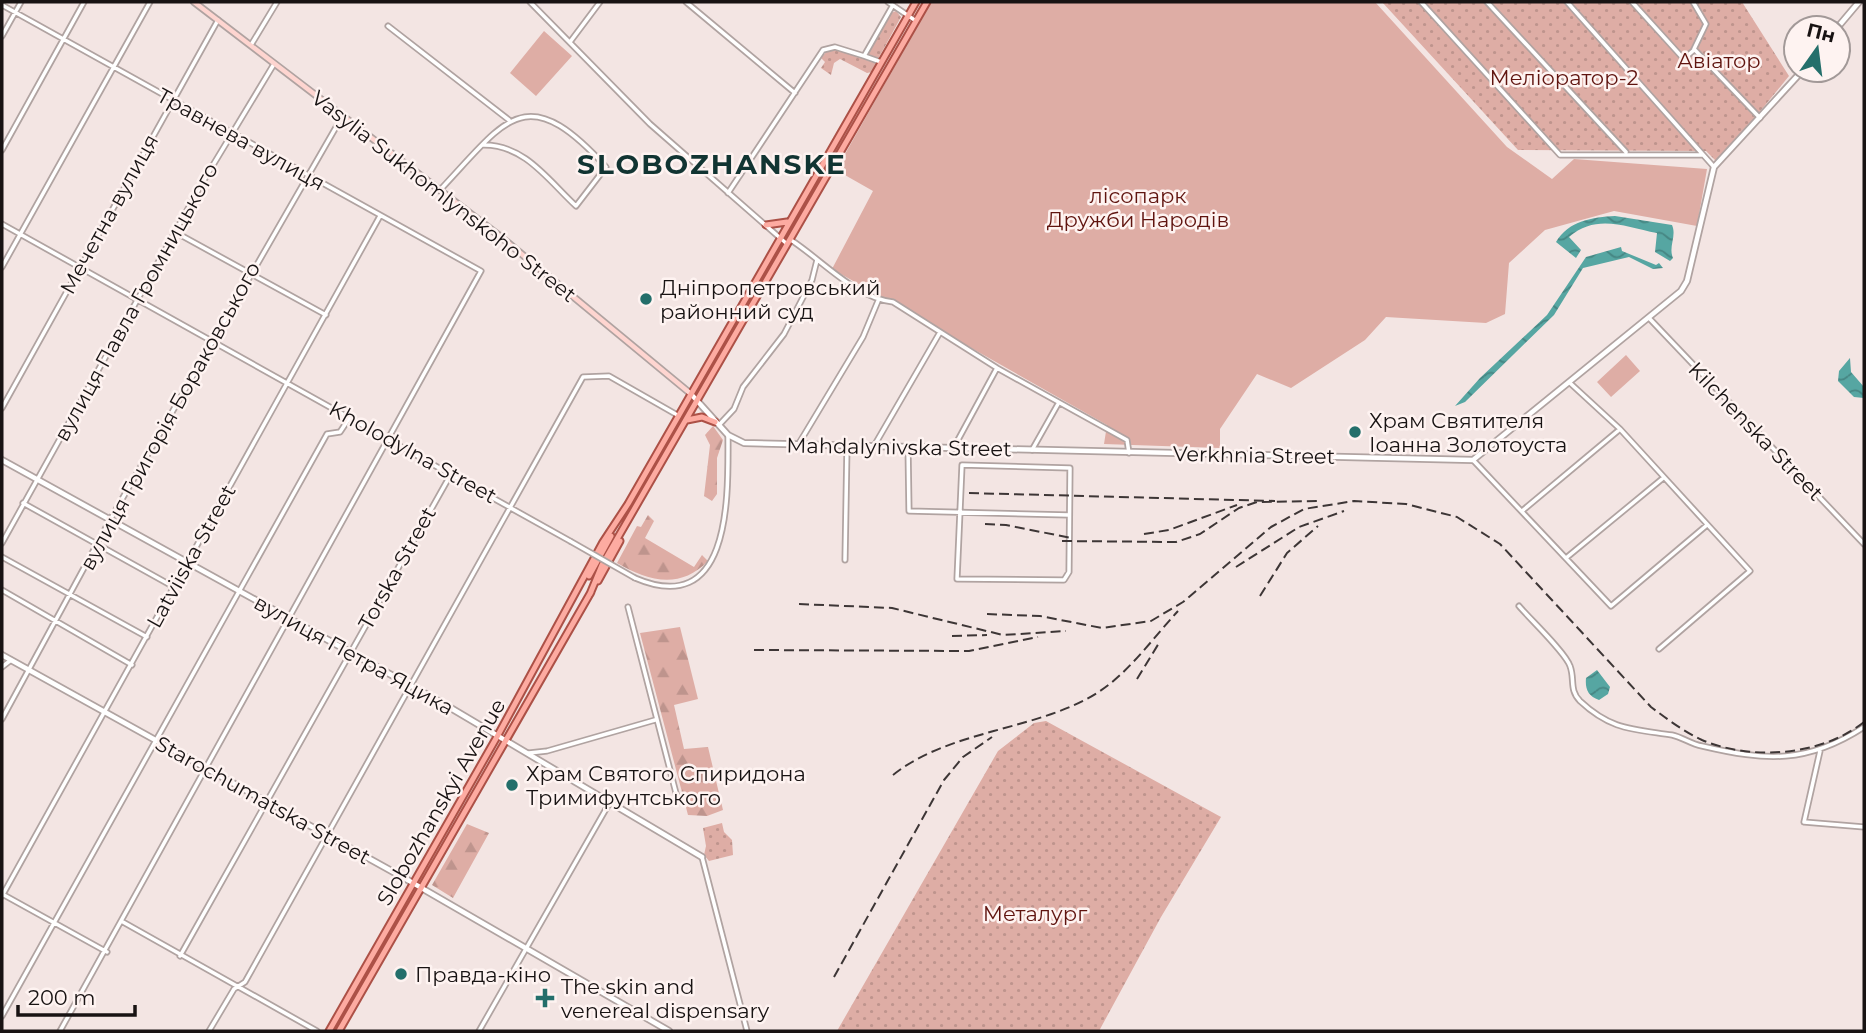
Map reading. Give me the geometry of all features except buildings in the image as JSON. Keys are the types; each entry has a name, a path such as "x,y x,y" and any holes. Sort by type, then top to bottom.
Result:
{"main road":[{"name":"Vasylia Sukhomlynskoho Street","path":"194,2 440,190 691,394"},
{"name":"Slobozhanskyi Avenue","path":"329,1031 916,2"},
{"name":"Slobozhanskyi Avenue","path":"339,1031 590,594 602,565 927,2"},
{"path":"766,225 777,226 790,221"},
{"path":"687,420 702,417 717,423"}],"street":[{"path":"2,36 21,2"},
{"path":"2,150 84,2"},
{"path":"2,267 150,2"},
{"path":"251,45 276,2"},
{"path":"530,2 650,124 780,238 817,260 855,289 878,300 893,302 997,369 1127,440 1129,453"},
{"path":"570,42 600,2"},
{"path":"686,2 795,93"},
{"path":"888,2 916,21"},
{"path":"1421,2 1559,155 1703,155"},
{"path":"1488,2 1626,153"},
{"path":"1567,2 1714,167"},
{"path":"1632,2 1681,56 1686,57 1694,49 1706,24 1693,2"},
{"name":"Травнева вулиця","path":"2,5 481,271 390,439"},
{"path":"864,56 893,5"},
{"name":"Мечетна вулиця","path":"2,408 218,20"},
{"path":"388,26 509,120"},
{"path":"728,193 823,50 829,47 881,62"},
{"path":"1694,49 1761,119"},
{"name":"вулиця Павла Громницького","path":"2,542 231,133 274,63"},
{"path":"1707,525 1611,606 1473,460 1681,291 1688,281 1714,167 1791,84"},
{"path":"440,190 468,156 484,145 509,120 529,114 556,123 604,164 605,170 576,206 528,159 513,149 484,145"},
{"name":"вулиця Григорія Бораковського","path":"2,719 110,520 342,115"},
{"path":"491,138 494,145"},
{"name":"Latviiska Street","path":"2,895 380,216"},
{"name":"Kholodylna Street","path":"2,224 635,578 658,585 675,585 702,572 718,551 726,508 728,435"},
{"path":"175,232 326,315"},
{"path":"717,423 734,409 743,387 784,334 812,281 817,260"},
{"path":"798,445 863,337 878,300"},
{"name":"Kilchenska Street","path":"1648,318 1864,544"},
{"path":"874,446 939,334"},
{"path":"953,449 997,369"},
{"path":"209,1031 245,982 583,377 609,376 687,420"},
{"path":"1570,383 1620,429 1749,571 1659,649"},
{"path":"691,394 728,435"},
{"path":"1032,450 1058,404"},
{"path":"2,1016 327,434 340,432 350,417"},
{"path":"1522,511 1620,429"},
{"name":"Mahdalynivska Street","path":"728,435 744,443 1129,453"},
{"path":"60,1031 107,952 390,439"},
{"path":"845,560 847,446"},
{"path":"908,447 907,510 1069,515"},
{"name":"Verkhnia Street","path":"1129,453 1473,460"},
{"name":"вулиця Петра Яцика","path":"2,460 410,685 702,857"},
{"path":"962,465 1070,468 1069,572 1064,580 961,581 957,575 960,512 962,465"},
{"name":"Torska Street","path":"180,956 452,474"},
{"path":"1566,558 1663,479"},
{"path":"23,503 174,587"},
{"path":"2,557 146,637"},
{"path":"2,590 132,665"},
{"path":"1518,606 1570,665 1571,685 1577,698 1594,713 1620,728 1673,736 1697,745 1741,754 1779,757 1821,751 1864,727"},
{"path":"628,607 657,711 656,719 677,797"},
{"name":"Starochumatska Street","path":"2,655 413,883 669,1031"},
{"path":"2,667 11,660"},
{"path":"529,753 547,751 656,719"},
{"path":"1821,751 1804,822 1864,827"},
{"path":"479,1031 610,802"},
{"path":"702,857 747,1031"},
{"path":"2,895 107,952"},
{"path":"123,922 317,1031"}],"green space":[{"name":"лісопарк Дружби Народів","path":"931,2 1375,2 1507,147 1552,179 1574,159 1707,169 1697,226 1614,211 1545,230 1509,263 1505,314 1486,323 1386,317 1365,340 1291,388 1257,374 1220,429 1220,448 1104,444 1107,425 832,269 873,191 836,170"},
{"name":"Меліоратор-2","path":"1382,2 1742,2 1782,65 1782,84 1718,163 1706,151 1518,150"},
{"path":"896,11 901,17 878,59 869,57 869,48 872,48 891,13"},
{"path":"544,31 572,56 536,96 510,73"},
{"path":"837,49 875,61 872,72 867,73 840,59 834,63 831,75 821,68 825,62 821,58 827,51"},
{"path":"1626,355 1640,371 1611,397 1597,382"},
{"path":"713,426 723,440 717,458 717,494 712,501 704,496 710,445 705,435"},
{"path":"648,515 654,521 645,538 694,567 702,555 708,561 686,576 664,580 640,574 617,563 637,526 641,527"},
{"path":"680,627 698,699 674,705 684,749 708,747 723,810 707,816 688,815 640,633"},
{"name":"Металург","path":"1046,721 1221,817 1161,917 1099,1031 837,1031 998,751 1034,723"},
{"path":"722,823 724,832 732,840 733,855 709,861 704,855 706,846 703,828"},
{"path":"467,824 489,833 453,898 432,885"}],"water":[{"path":"1615,216 1672,225 1673,258 1670,261 1655,252 1657,233 1622,225 1590,225 1569,237 1581,250 1576,258 1556,242 1574,225 1590,219"},
{"path":"1621,247 1622,251 1656,265 1659,263 1663,268 1653,269 1629,257 1583,268 1554,315 1465,402 1455,406 1480,378 1547,315 1586,257"},
{"path":"1850,358 1851,372 1864,387 1864,398 1854,397 1838,381 1839,371"},
{"path":"1597,670 1610,687 1608,694 1599,700 1590,694 1586,682 1586,678"}],"railway":[{"path":"969,493 1275,501"},
{"path":"1062,541 1176,542 1200,534 1239,508 1257,502 1319,501"},
{"path":"987,614 1040,616 1102,628 1151,621 1183,602 1271,527 1304,509 1354,501 1406,504 1457,517 1500,544 1651,707 1702,740 1742,751 1786,752 1828,742 1864,722"},
{"path":"1144,534 1169,530 1237,505"},
{"path":"1236,567 1299,527 1344,511"},
{"path":"985,524 1006,525 1071,538"},
{"path":"1260,596 1287,553 1318,526"},
{"path":"799,604 892,608 1003,635 1066,631"},
{"path":"893,775 941,748 1051,714 1100,691 1131,664 1178,611"},
{"path":"952,636 987,635"},
{"path":"754,650 969,651 1038,637"},
{"path":"1137,679 1159,643"},
{"path":"834,977 944,780 963,757 992,737"}],"place":[{"name":"Дніпропетровський районний суд","path":"646,299"},
{"name":"Храм Святителя Іоанна Золотоуста","path":"1355,432"},
{"name":"Храм Святого Спиридона Тримифунтського","path":"512,785"},
{"name":"Правда-кіно","path":"401,974"},
{"name":"The skin and venereal dispensary","path":"545,998"}],"district":[{"name":"SLOBOZHANSKE","path":"712,164"}],"park label":[{"name":"Авіатор","path":"1719,60"}]}
